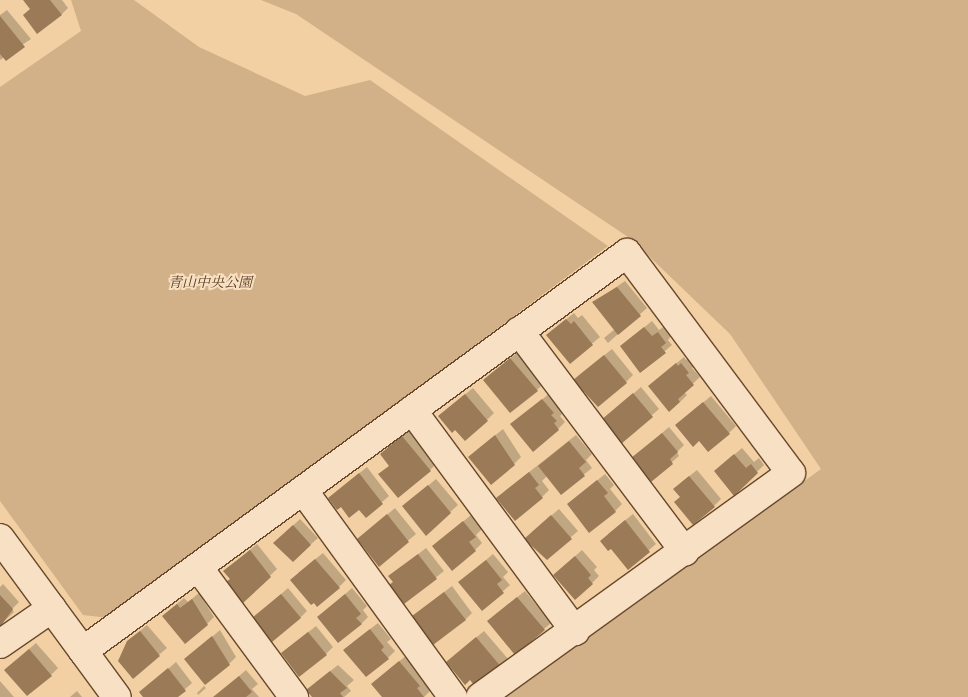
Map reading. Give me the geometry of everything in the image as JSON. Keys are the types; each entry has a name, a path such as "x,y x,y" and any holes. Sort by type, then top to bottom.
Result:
{"street":[{"path":"83,651 627,253 791,473 686,552 480,697"},
{"path":"519,332 686,552"},
{"path":"412,410 575,631"},
{"path":"303,490 453,697"},
{"path":"0,538 117,697"},
{"path":"198,567 294,697"},
{"path":"0,644 52,608"}],"green space":[{"name":"青山中央公園","path":"71,0 134,0 199,47 305,96 370,80 608,246 109,618 83,615 0,501 0,87 81,31"},
{"path":"261,0 968,0 968,697 505,697 821,469 730,334 631,239 296,14"}],"building":[{"path":"23,0 50,0 62,15 37,34 23,15 30,9"},
{"path":"0,16 25,47 6,61 0,54"},
{"path":"617,287 641,316 618,335 592,302"},
{"path":"566,319 571,324 574,321 593,345 570,364 546,335"},
{"path":"644,327 652,336 658,332 666,343 661,347 666,353 640,373 620,346"},
{"path":"604,355 627,383 598,407 573,380"},
{"path":"510,358 538,391 510,413 483,380"},
{"path":"676,363 678,366 681,363 689,373 686,375 694,385 678,399 680,402 669,412 648,386"},
{"path":"633,393 653,417 621,444 601,420"},
{"path":"465,394 488,421 465,441 455,430 452,433 438,416"},
{"path":"542,399 554,413 551,415 557,421 554,423 559,430 533,452 510,424"},
{"path":"703,402 730,434 708,452 699,441 693,447 675,425"},
{"path":"662,433 678,452 670,459 673,464 651,482 631,458"},
{"path":"495,435 515,465 491,485 468,457"},
{"path":"402,436 431,471 398,498 378,474 389,466 380,454"},
{"path":"569,441 586,462 579,468 585,476 561,495 538,466"},
{"path":"734,454 746,468 751,464 758,473 734,496 714,471"},
{"path":"529,472 539,485 535,488 543,498 515,521 496,498"},
{"path":"359,473 383,504 366,518 359,510 349,518 341,507 337,510 328,498"},
{"path":"689,476 715,507 693,525 674,502 680,497 673,489"},
{"path":"597,480 608,493 604,496 616,512 589,533 567,504"},
{"path":"428,485 451,513 426,536 402,506"},
{"path":"387,514 409,542 379,567 357,539"},
{"path":"551,515 572,539 547,560 524,539"},
{"path":"625,520 650,552 628,570 611,549 608,551 600,541"},
{"path":"463,521 476,537 469,542 476,551 452,571 432,546"},
{"path":"293,525 311,545 293,562 273,543"},
{"path":"250,550 271,577 243,603 226,582 230,579 223,571"},
{"path":"418,554 437,579 404,604 389,585 393,582 388,576"},
{"path":"575,556 591,575 588,578 593,584 575,600 553,575"},
{"path":"315,559 340,588 317,607 314,603 311,605 290,580"},
{"path":"486,560 502,580 497,584 504,593 482,611 458,582"},
{"path":"444,592 466,620 433,645 412,616"},
{"path":"281,594 301,618 272,642 252,618"},
{"path":"345,594 361,614 356,618 362,624 338,643 317,617"},
{"path":"0,595 13,609 0,627"},
{"path":"517,597 545,630 515,655 487,621"},
{"path":"192,599 208,625 185,644 162,616 177,604 180,608"},
{"path":"370,629 384,647 381,650 389,659 366,677 343,650"},
{"path":"140,631 160,656 133,679 118,661 127,641"},
{"path":"308,632 327,655 299,677 281,653"},
{"path":"212,636 230,665 205,685 184,659"},
{"path":"476,637 502,668 477,689 470,680 465,685 446,662"},
{"path":"29,649 52,676 27,696 4,670"},
{"path":"399,661 420,686 417,688 424,697 382,697 371,684"},
{"path":"168,668 186,691 178,697 143,697 139,692"},
{"path":"330,671 347,688 340,693 343,697 312,697 306,690"},
{"path":"239,676 252,692 246,697 213,697"}]}
